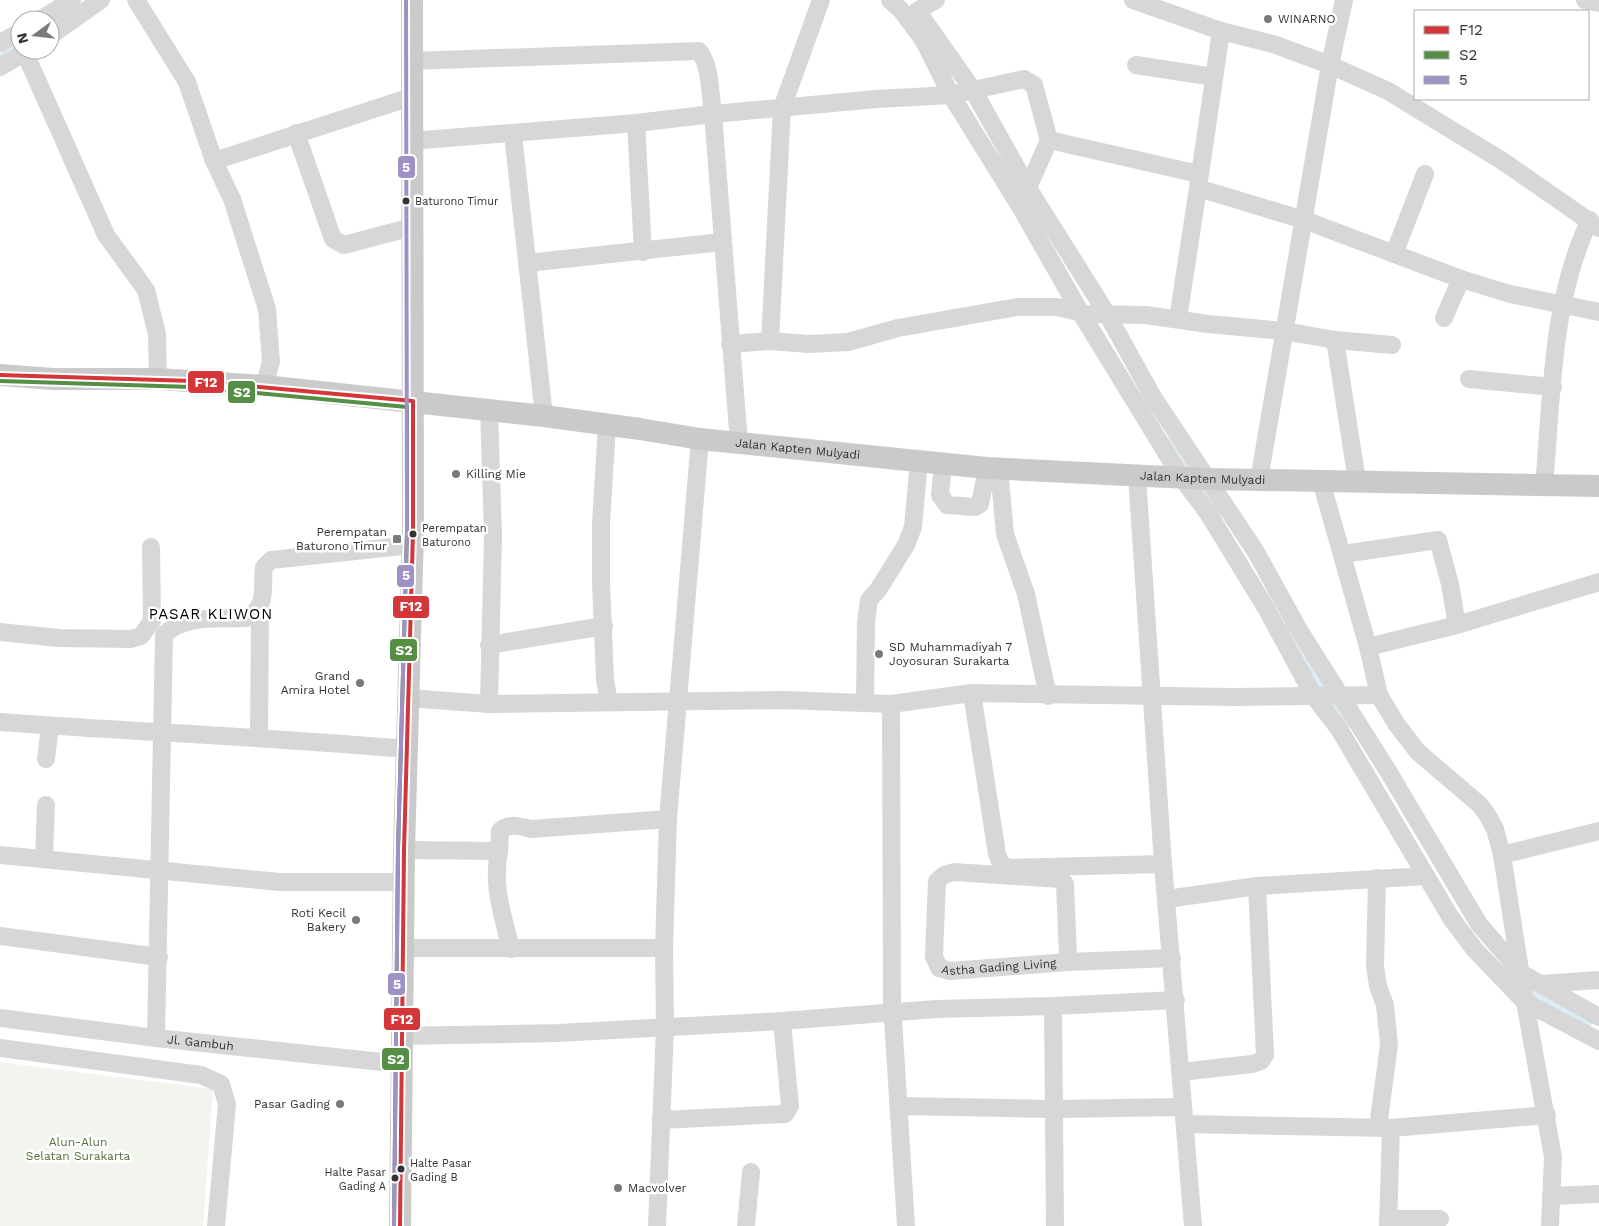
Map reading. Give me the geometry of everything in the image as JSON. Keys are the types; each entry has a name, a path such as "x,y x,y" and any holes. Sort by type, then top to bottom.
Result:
{"main road":[{"path":"400,1226 404,850 414,401 411,141 412,0"},
{"name":"Jalan Kapten Mulyadi","path":"0,375 53,379 158,379 264,386 544,416 700,439 993,468 1137,476 1259,480 1599,486"}],"street":[{"path":"56,10 72,0"},
{"path":"60,29 101,0"},
{"path":"136,0 187,82 214,161 232,199 267,309 270,362 264,386"},
{"path":"770,341 782,108 821,0"},
{"path":"890,0 901,10 962,92 1028,188 1093,313 1195,478 1256,552 1299,630 1339,729 1451,918 1475,950 1525,999 1599,1041"},
{"path":"936,0 911,6 962,92 1021,208 1153,397 1195,478 1208,512 1266,608 1479,924 1522,974 1599,1017"},
{"path":"1133,0 1221,31 1273,44 1330,65 1388,91 1504,162 1594,224 1572,264 1562,305 1544,485"},
{"path":"1259,480 1330,65 1344,0"},
{"path":"1586,0 1599,3"},
{"path":"1178,320 1221,31"},
{"path":"412,61 699,51 703,56 713,114 739,443"},
{"path":"0,67 12,60"},
{"path":"31,60 106,235 146,290 157,334 158,379"},
{"path":"1136,65 1214,78"},
{"path":"411,141 636,124 713,114 877,98 962,92 1024,80 1030,82 1038,97 1049,140 1028,188"},
{"path":"214,161 411,97"},
{"path":"636,124 643,252"},
{"path":"296,133 333,239 344,245 412,227"},
{"path":"513,134 544,416"},
{"path":"1049,140 1199,181 1461,279 1510,294 1599,312"},
{"path":"1394,254 1425,174"},
{"path":"527,263 722,242"},
{"path":"1444,318 1461,279"},
{"path":"730,344 770,341 809,344 848,342 898,328 1038,305 1093,313 1146,315 1284,331 1335,340 1392,345"},
{"path":"1335,340 1357,482"},
{"path":"1469,379 1553,387"},
{"path":"489,410 493,536 489,704"},
{"path":"607,425 601,523 605,680 609,702"},
{"path":"657,1226 665,1027 664,948 668,819 700,439"},
{"path":"864,703 866,622 869,600 878,590 898,557 913,527 919,461"},
{"path":"943,463 940,495 947,505 976,507 980,504 993,468"},
{"path":"993,468 1005,534 1026,594 1048,696"},
{"path":"1137,476 1154,696 1163,864 1176,1000 1193,1226"},
{"path":"1321,481 1343,554 1379,695 1397,725 1418,752 1488,816 1502,854 1553,1157 1550,1226"},
{"path":"1343,554 1438,540 1450,584 1457,625"},
{"path":"259,737 260,607 263,599 264,567 271,560 412,545"},
{"path":"0,632 59,638 131,639 141,636 152,620 151,547"},
{"path":"1368,647 1457,625 1599,582"},
{"path":"156,1038 161,871 161,731 164,635 173,626 184,622 247,618 260,607"},
{"path":"489,645 604,626"},
{"path":"972,693 997,854 1001,864 1010,868 1163,864"},
{"path":"407,698 489,704 784,700 890,704 972,693 1048,696 1234,697 1379,695"},
{"path":"890,704 892,1002 906,1226"},
{"path":"0,722 259,737 406,749"},
{"path":"46,759 50,726"},
{"path":"44,858 46,806"},
{"path":"511,949 496,891 495,870 499,851 500,831 504,827 516,825 531,829 668,819"},
{"path":"1502,854 1599,831"},
{"path":"404,850 499,851"},
{"path":"0,855 279,882 404,882"},
{"name":"Astha Gading Living","path":"1068,956 1065,884 1061,879 954,872 944,875 937,881 934,956 939,968 950,971 1068,962 1172,958"},
{"path":"1167,899 1257,886 1426,876"},
{"path":"1376,878 1375,966 1378,986 1385,1005 1389,1045 1384,1128 1388,1222 1440,1219"},
{"path":"1181,1072 1252,1064 1261,1061 1265,1055 1257,886"},
{"path":"0,936 159,957"},
{"path":"404,948 664,948"},
{"path":"1540,984 1599,980"},
{"path":"401,1036 558,1033 782,1021 936,1009 1176,1000"},
{"path":"1053,1006 1055,1226"},
{"name":"Jl. Gambuh","path":"0,1018 156,1038 401,1064"},
{"path":"661,1120 785,1114 790,1106 782,1021"},
{"path":"0,1048 201,1075 221,1084 227,1104 216,1226"},
{"path":"899,1106 1054,1109 1384,1128 1546,1115"},
{"path":"746,1226 751,1172"},
{"path":"1550,1196 1599,1194"}],"green space":[{"name":"Alun-Alun Selatan Surakarta","path":"0,1062 213,1089 203,1226 0,1226"}],"waterway":[{"path":"0,56 10,50"},
{"path":"1174,443 1215,511"},
{"path":"1288,632 1343,723"},
{"path":"1517,981 1522,986 1587,1019"}],"transit line":[{"name":"5","path":"394,1226 398,850 407,532 406,0"},
{"name":"F12","path":"0,375 192,381 413,401 413,532 404,850 400,1226"},
{"name":"S2","path":"0,381 191,387 407,407 407,532 398,850 394,1226"}],"place":[{"name":"WINARNO","path":"1268,19"},
{"name":"Baturono Timur","path":"406,201"},
{"name":"Killing Mie","path":"456,474"},
{"name":"Perempatan Baturono","path":"413,534"},
{"name":"Perempatan Baturono Timur","path":"397,539"},
{"name":"SD Muhammadiyah 7 Joyosuran Surakarta","path":"879,654"},
{"name":"Grand Amira Hotel","path":"360,683"},
{"name":"Roti Kecil Bakery","path":"356,920"},
{"name":"Pasar Gading","path":"340,1104"},
{"name":"Halte Pasar Gading B","path":"401,1169"},
{"name":"Halte Pasar Gading A","path":"395,1178"},
{"name":"Macvolver","path":"618,1188"}],"district":[{"name":"PASAR KLIWON","path":"211,614"}]}
